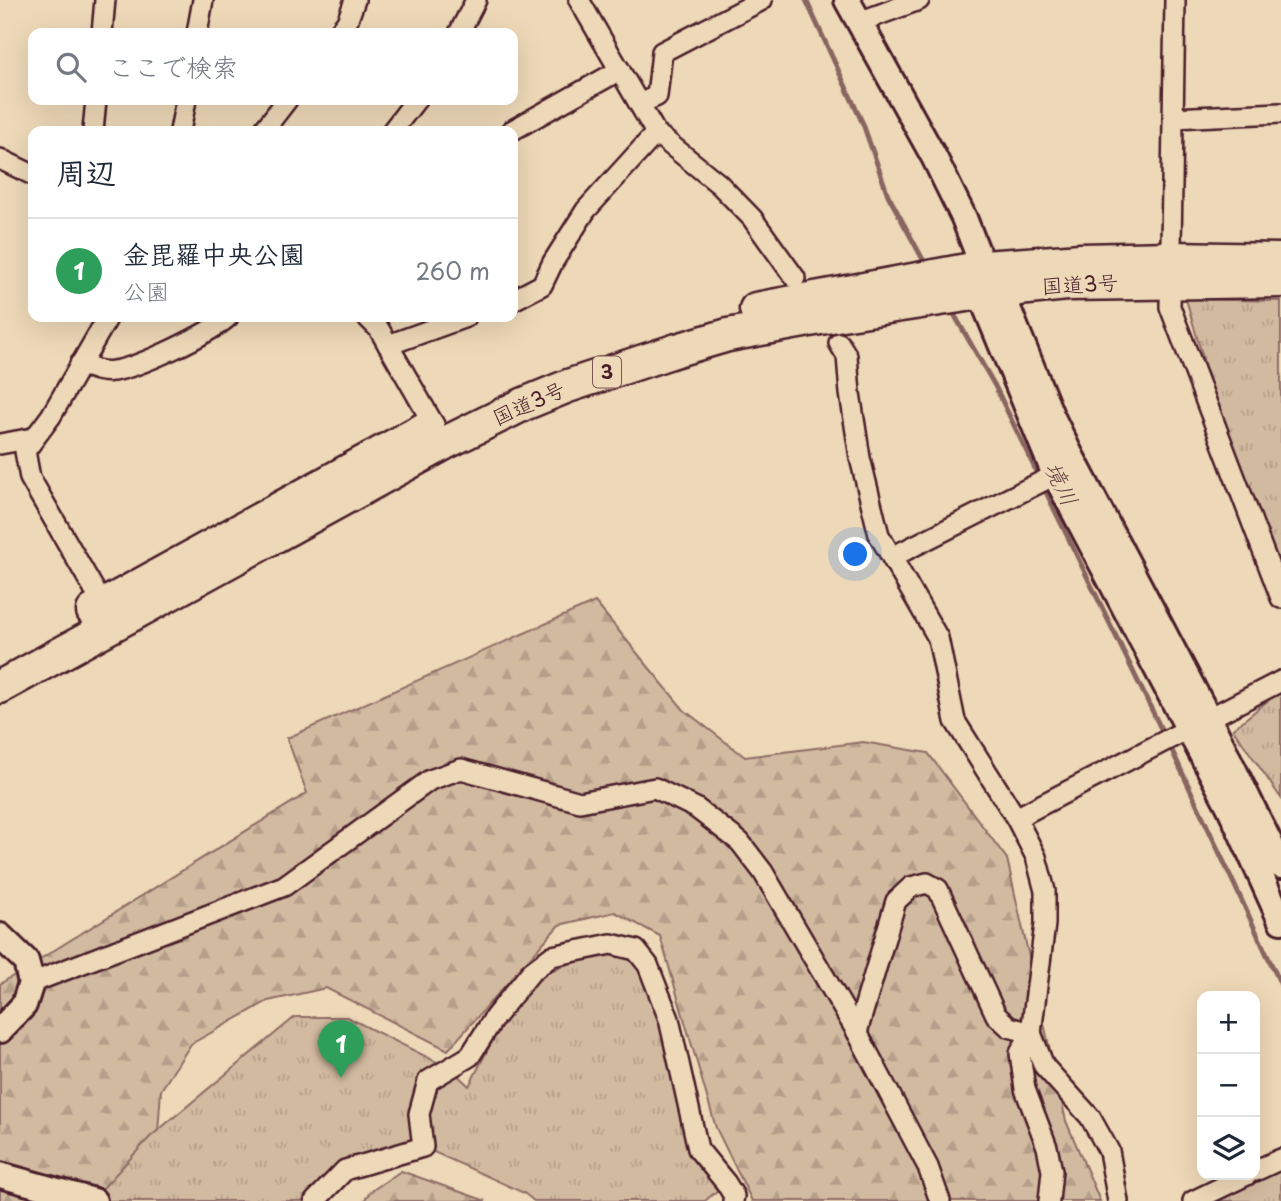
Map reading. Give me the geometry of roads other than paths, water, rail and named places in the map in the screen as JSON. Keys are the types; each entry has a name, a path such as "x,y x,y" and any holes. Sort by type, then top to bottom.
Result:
{"highway":[{"name":"国道3号","path":"0,662 434,425 544,376 655,337 706,321 822,295 988,284 1067,284 1171,269 1281,260"},
{"name":"国道3号","path":"1171,269 1281,281"},
{"name":"国道3号","path":"0,687 445,443 524,404 568,386 728,335 988,284"}],"street":[{"path":"102,28 105,0"},
{"path":"198,28 203,0"},
{"path":"342,28 355,0"},
{"path":"462,28 476,0"},
{"path":"579,0 656,133 719,184 752,218 795,278"},
{"path":"639,104 657,96 662,52 762,0"},
{"path":"847,0 934,157 964,218 1055,475 1281,866"},
{"path":"859,22 919,0"},
{"path":"1175,0 1170,307 1281,598"},
{"path":"518,127 620,70"},
{"path":"93,126 96,105"},
{"path":"181,126 185,105"},
{"path":"267,126 283,105"},
{"path":"397,126 412,105"},
{"path":"1173,118 1281,113"},
{"path":"518,297 542,285 553,262 586,210 656,133"},
{"path":"0,159 28,173"},
{"path":"988,284 1199,724 1230,808 1281,921"},
{"path":"103,605 30,478 25,451 51,416 105,322"},
{"path":"80,364 102,371 114,371 166,353 219,322"},
{"path":"372,322 434,425"},
{"path":"388,345 452,322"},
{"path":"839,343 847,356 860,458 879,535 938,638 955,721 1016,818 1036,856 1045,891 1045,924 1031,1033 1020,1053 1025,1089 1047,1147 1052,1171 1049,1201"},
{"path":"0,444 33,438"},
{"path":"892,558 1055,475"},
{"path":"1016,818 1281,681"},
{"path":"31,983 284,886 430,780 461,769 580,803 655,788 696,808 740,842 763,872 857,1032 928,1167 940,1201"},
{"path":"857,1032 896,901 911,887 927,883 938,889 996,1015 1010,1027 1031,1033"},
{"path":"0,1030 24,1005 31,983 26,961 1,938"},
{"path":"315,1201 345,1170 423,1147 419,1114 428,1081 470,1056 494,1018 531,972 552,956 611,944 636,950 648,965 669,1019 698,1149 726,1183 734,1196 733,1201"},
{"path":"1031,1033 1044,1066 1090,1117 1110,1151 1118,1201"},
{"path":"1260,1168 1281,1158"},
{"path":"0,1175 94,1201"},
{"path":"1193,1201 1237,1180"}],"waterway":[{"name":"境川","path":"806,0 863,124 888,195 927,267"},
{"name":"境川","path":"951,309 995,386 1039,477"},
{"name":"境川","path":"1043,486 1164,735"},
{"name":"境川","path":"1169,744 1281,985"}],"place":[{"name":"金毘羅中央公園","path":"341,1078"}]}
